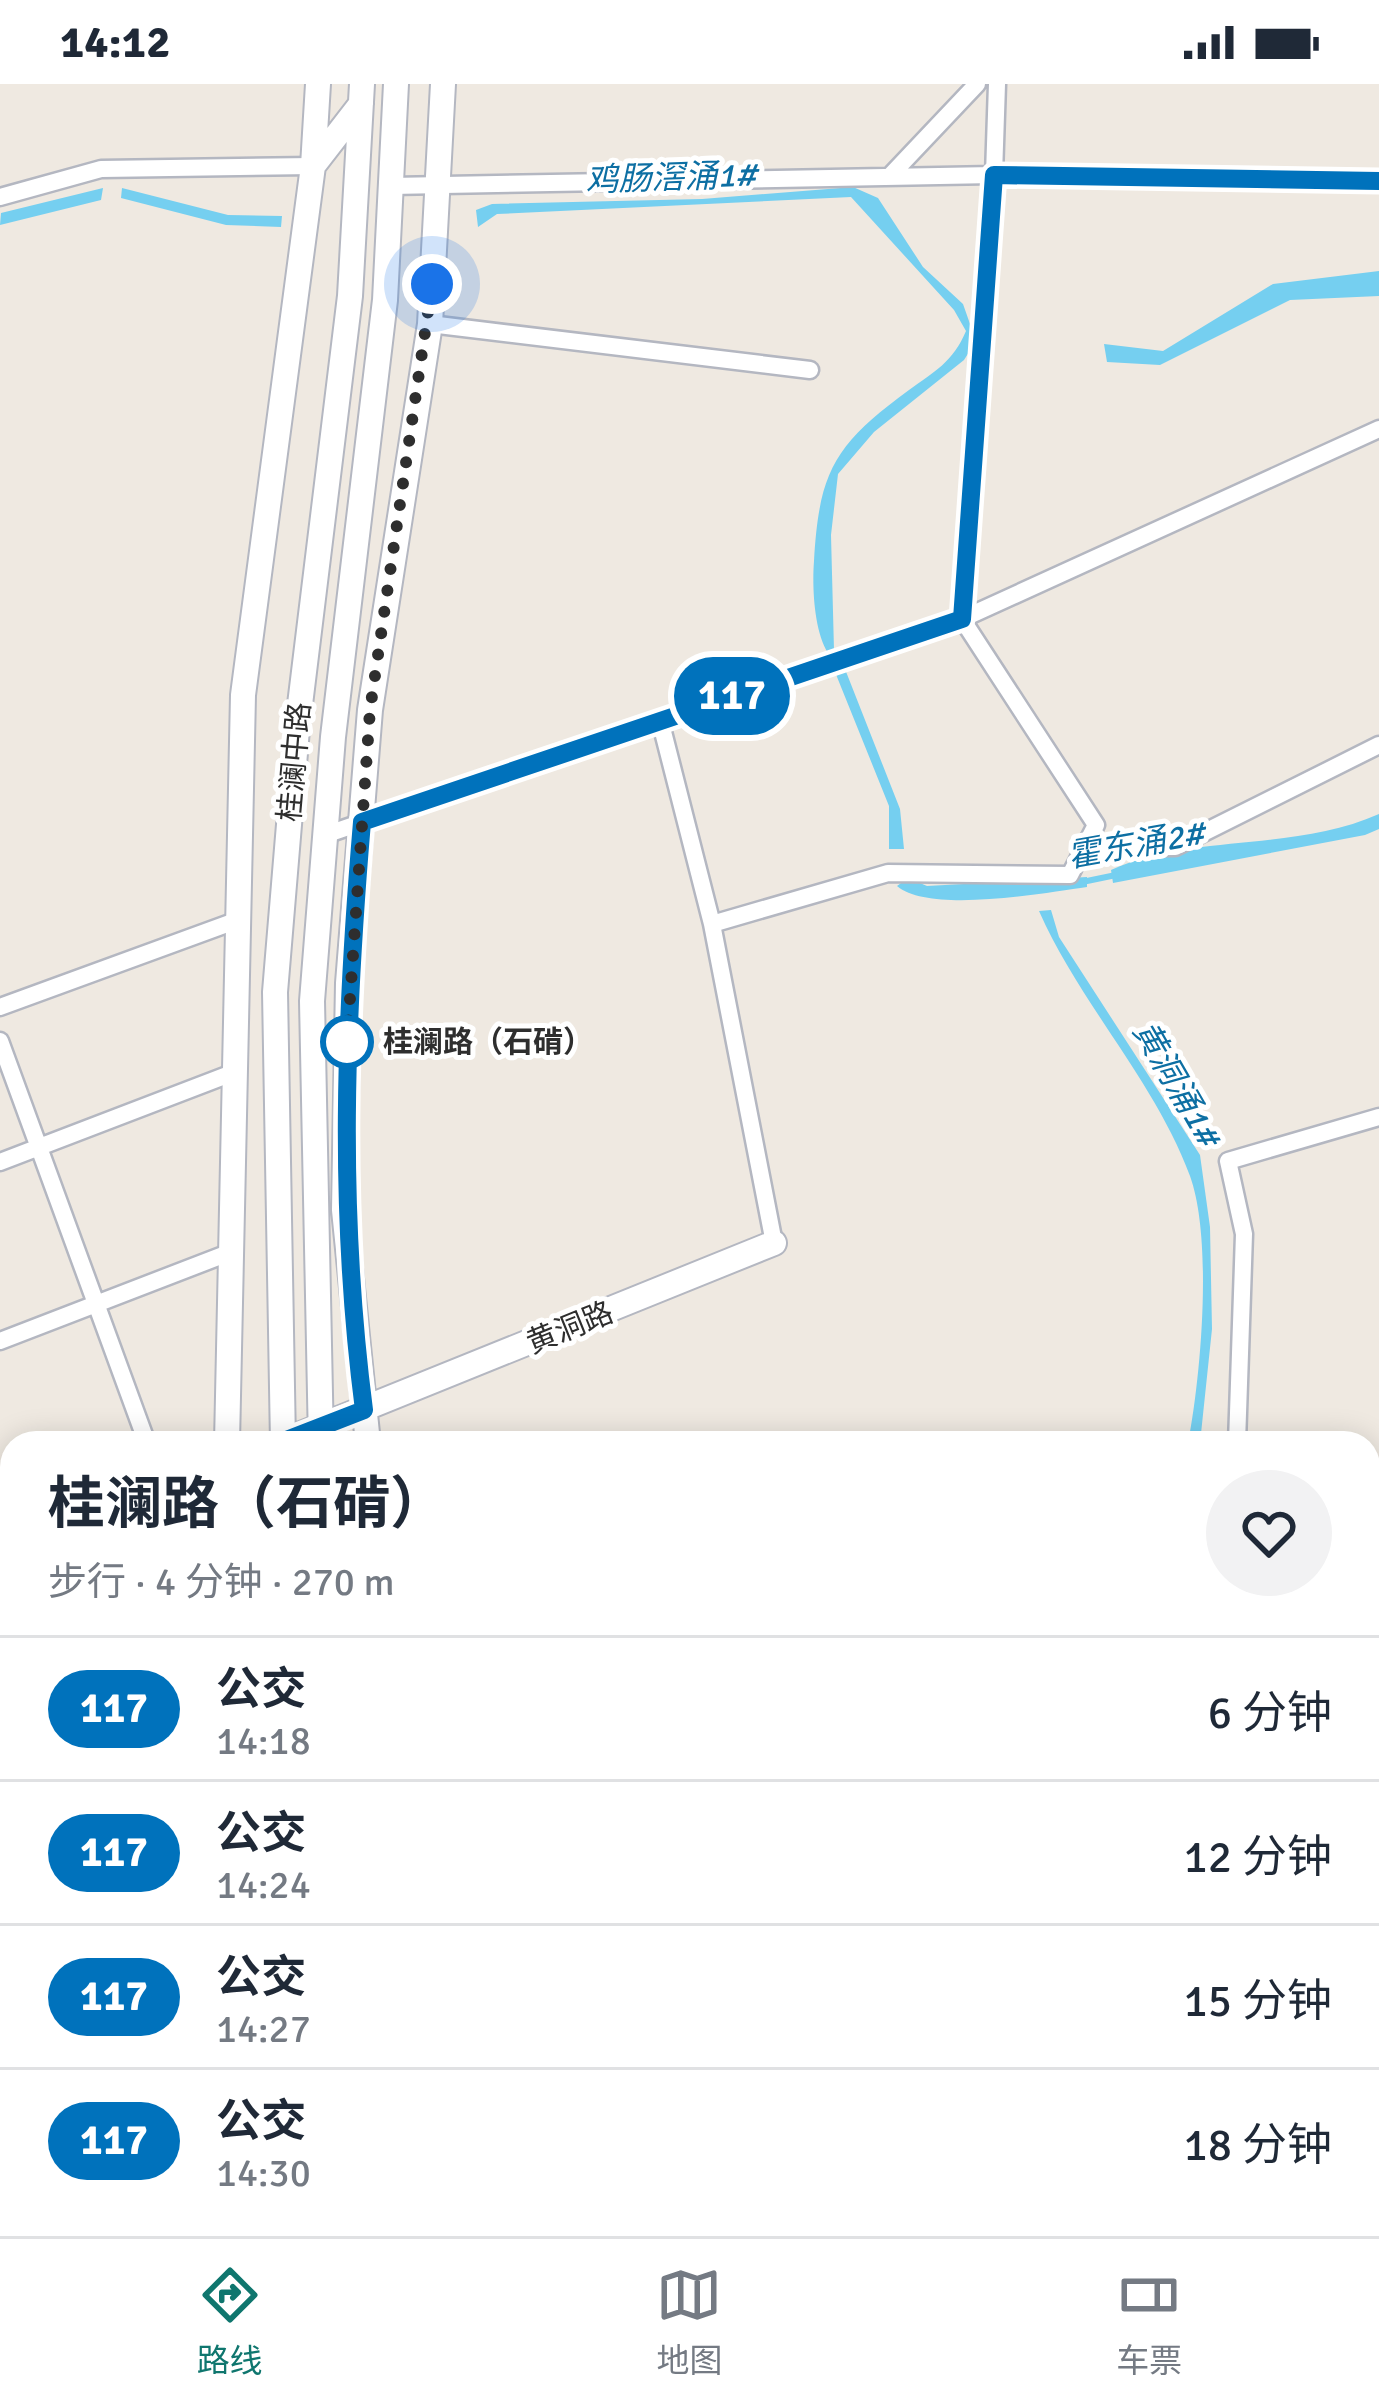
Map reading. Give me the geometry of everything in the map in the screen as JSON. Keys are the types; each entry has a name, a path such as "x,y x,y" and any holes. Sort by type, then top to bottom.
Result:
{"main road":[{"path":"227,1431 243,695 313,166 317,84"},
{"name":"桂澜中路","path":"321,1431 312,1001 325,836 386,300 396,84"},
{"path":"367,1431 344,1210 348,983 370,710 430,324 443,84"},
{"path":"313,166 362,94"},
{"name":"桂澜中路","path":"281,1431 275,1013 297,729 350,296 362,94"},
{"path":"238,920 275,1013"},
{"name":"黄洞路","path":"328,1431 364,1410 774,1243"}],"street":[{"path":"890,177 977,84"},
{"path":"712,925 888,873 1070,875 1096,825 962,619 997,84"},
{"path":"0,197 101,169 313,166"},
{"path":"391,186 994,175 1379,182"},
{"path":"430,324 810,370"},
{"path":"325,836 962,619 1379,429"},
{"path":"660,720 712,925 774,1243"},
{"path":"1084,848 1174,847 1379,745"},
{"path":"0,1007 238,920"},
{"path":"0,1041 143,1431"},
{"path":"0,1162 236,1072"},
{"path":"1237,1431 1244,1234 1228,1161 1379,1117"},
{"path":"0,1341 231,1252"}],"water":[{"path":"853,187 878,198 923,267 963,304 976,341 964,360 874,432 838,474 831,535 834,650 828,653 817,621 813,583 816,530 827,482 848,444 864,427 955,351 966,331 954,310 851,197 497,214 478,227 476,210 492,204 702,199"},
{"path":"103,188 101,200 0,225 1,213"},
{"path":"122,188 228,215 282,216 281,227 226,225 121,198"},
{"path":"1379,271 1379,296 1290,300 1160,365 1107,362 1104,344 1163,351 1273,284"},
{"path":"843,664 900,809 904,849 889,849 889,806 833,667"},
{"path":"1379,814 1379,829 1365,835 1113,883 1111,870 1143,859 1313,834"},
{"path":"1087,877 1087,887 988,899 935,899 897,886 908,878 927,886"},
{"path":"1051,910 1059,937 1200,1155 1210,1227 1212,1329 1201,1431 1190,1431 1203,1271 1190,1176 1157,1108 1039,911"}],"waterway":[{"name":"霍东涌2#","path":"1087,881 1116,875"}],"bus line":[{"name":"117","path":"310,1431 364,1410 344,1210 348,983 362,822 962,619 994,175 1379,181"}],"place":[{"name":"桂澜路（石𬒔）","path":"347,1042"}],"route":[{"path":"347,1042 370,710 430,324 432,284"}],"water label":[{"name":"鸡肠滘涌1#","path":"671,178"},
{"name":"黄洞涌1#","path":"1176,1084"}]}
